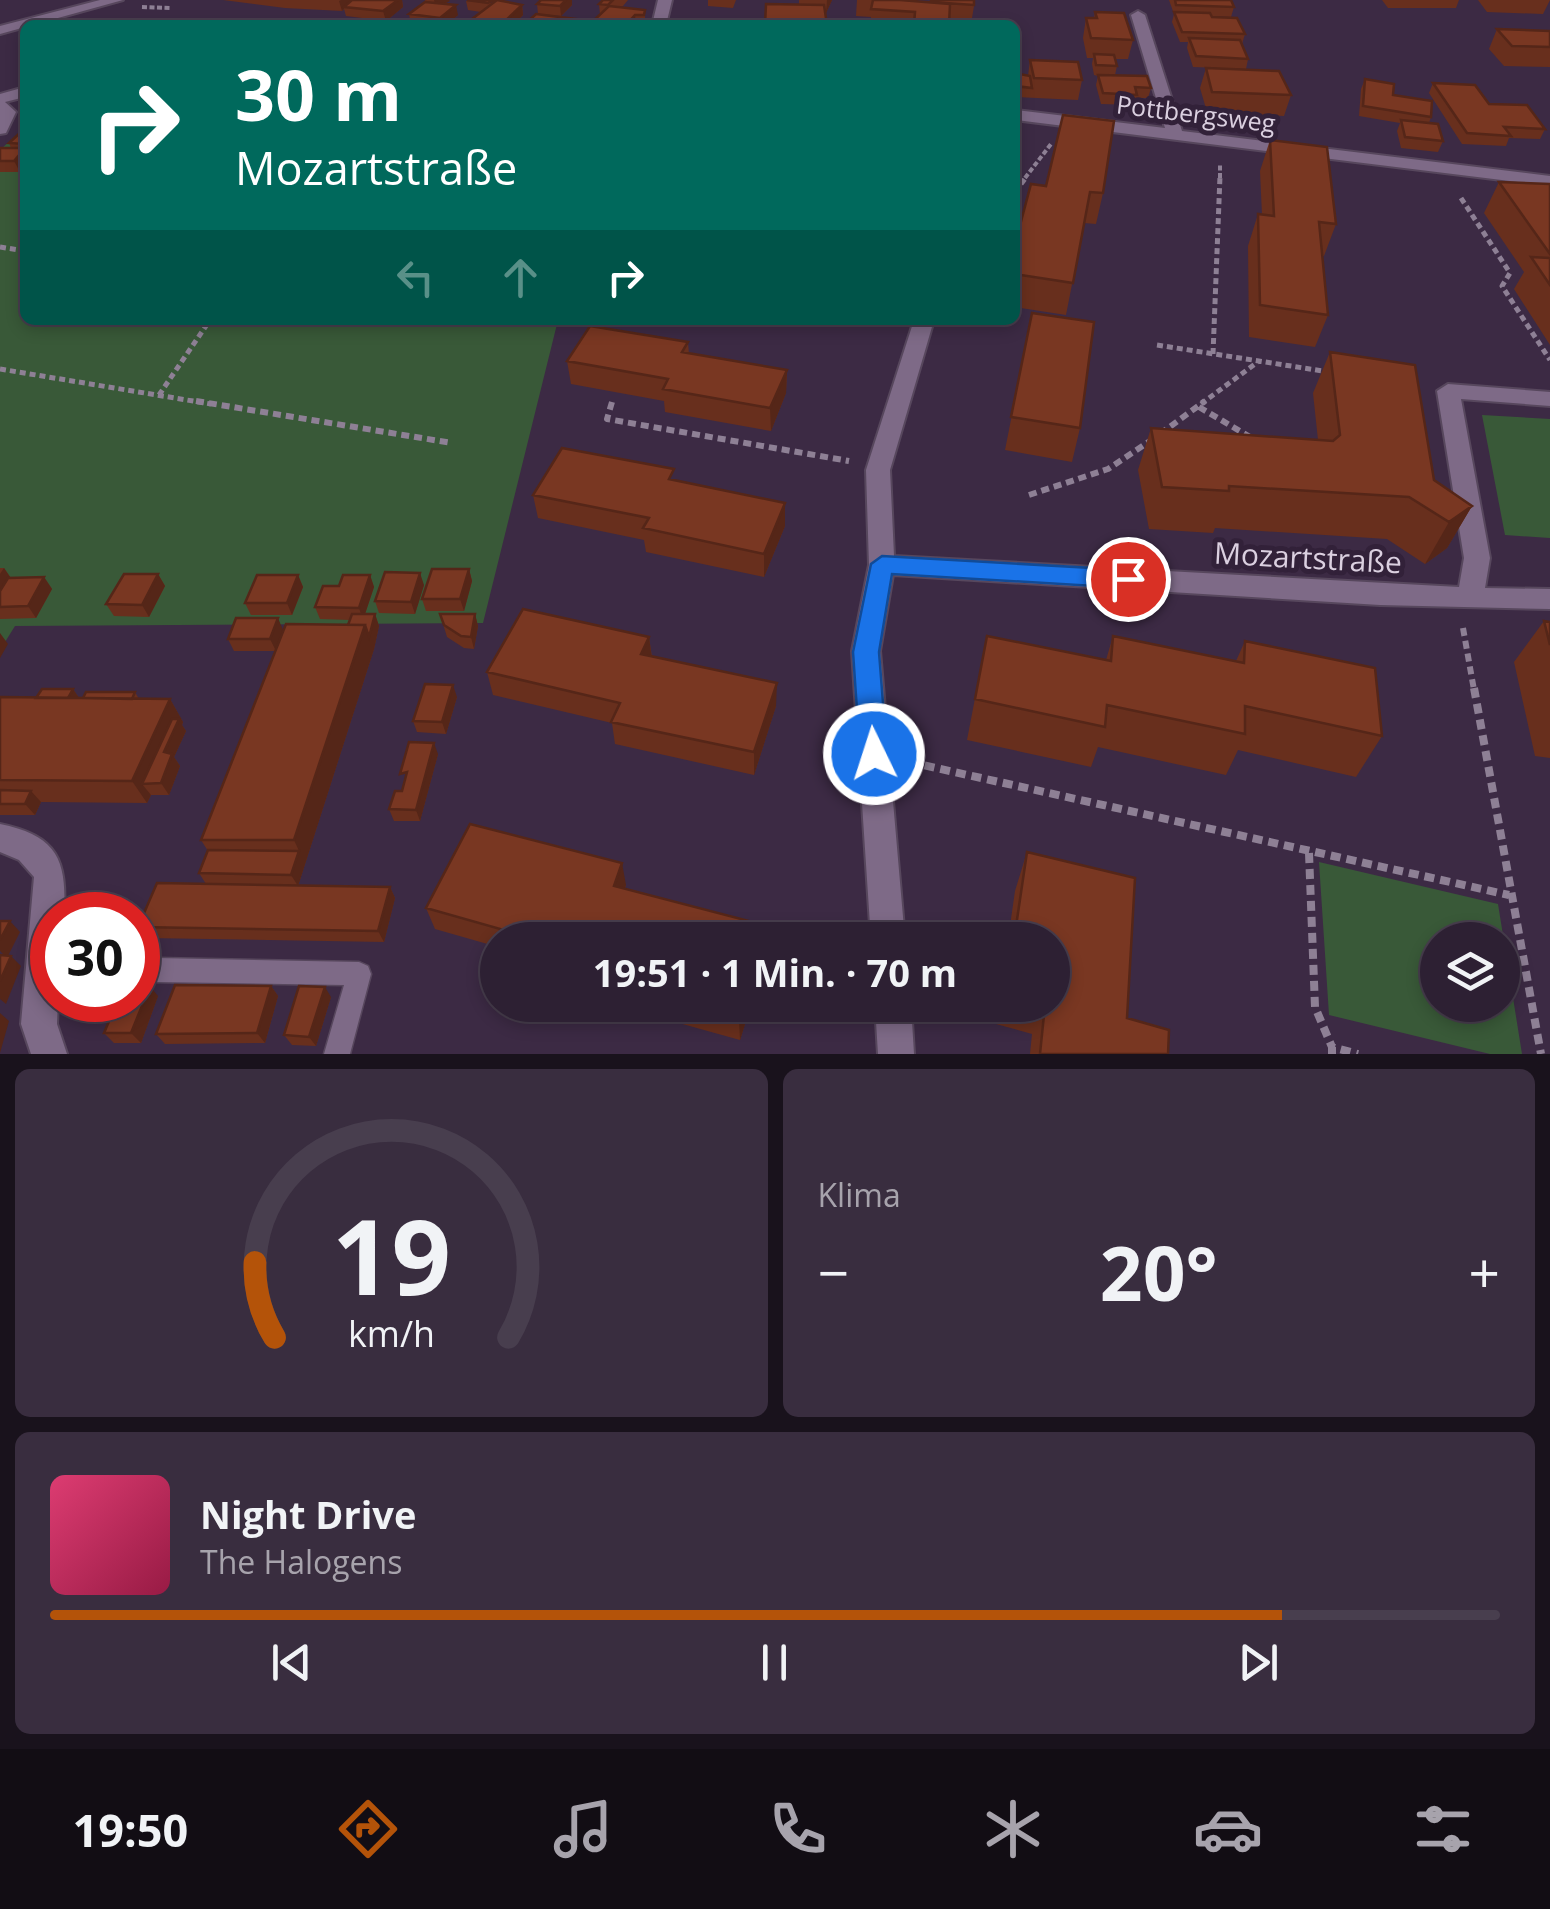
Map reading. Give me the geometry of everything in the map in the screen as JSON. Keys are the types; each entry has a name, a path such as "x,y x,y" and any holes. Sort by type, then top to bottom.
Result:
{"street":[{"path":"39,20 116,0"},
{"path":"1138,15 1175,135"},
{"path":"0,103 8,112 0,129"},
{"name":"Pottbergsweg","path":"1020,117 1550,180"},
{"path":"887,922 866,652 882,564 880,466 922,325"},
{"path":"1464,597 1477,558 1448,390 1550,398"},
{"name":"Mozartstraße","path":"882,564 1550,599"},
{"path":"0,838 31,848 50,876 39,1024 49,1054"},
{"path":"894,1022 896,1054"}],"lane":[{"path":"160,970 360,974 337,1054"}],"path":[{"path":"147,5 170,8"},
{"path":"1020,185 1052,142"},
{"path":"1213,354 1220,164"},
{"path":"1448,192 1464,199 1510,273 1502,286 1550,360"},
{"path":"159,395 207,325"},
{"path":"1157,345 1335,373"},
{"path":"1029,495 1108,470 1259,361"},
{"path":"0,370 452,443"},
{"path":"612,402 608,419 880,466"},
{"path":"1200,407 1262,444"},
{"path":"1464,597 1509,895 1541,1054"},
{"path":"874,754 1509,895"},
{"path":"1308,853 1315,1007 1332,1051 1358,1054"}],"green space":[{"path":"20,132 20,325 557,325 483,623 15,626 5,642 0,642 0,150"},
{"path":"1482,415 1550,419 1550,538 1505,535"},
{"path":"1319,862 1498,904 1501,922 1420,922 1420,1022 1517,1022 1522,1054 1490,1054 1329,1015"}],"building":[{"path":"352,0 398,0 383,11 344,7"},
{"path":"497,0 522,5 506,20 471,20"},
{"path":"541,0 566,0 560,6 537,4"},
{"path":"873,0 950,4 949,20 914,20 915,12 871,9"},
{"path":"974,0 974,5 931,2"},
{"path":"1175,0 1231,0 1234,7 1176,5"},
{"path":"425,2 456,5 440,18 409,14"},
{"path":"766,4 824,5 826,20 765,20"},
{"path":"609,6 645,10 644,15 635,15 630,20 594,20"},
{"path":"1095,12 1124,13 1133,40 1091,38 1086,18 1097,18"},
{"path":"1174,12 1237,18 1245,34 1182,32"},
{"path":"536,14 575,19 574,20 529,20"},
{"path":"1497,29 1550,31 1550,47 1512,46"},
{"path":"1189,38 1240,40 1248,59 1196,56"},
{"path":"1094,54 1114,55 1117,66 1096,65"},
{"path":"1030,60 1078,62 1082,80 1034,78"},
{"path":"1206,68 1279,71 1291,95 1212,92"},
{"path":"1020,74 1030,76 1032,88 1020,87"},
{"path":"1098,75 1147,76 1151,88 1135,87 1137,95 1103,93"},
{"path":"1365,79 1394,84 1393,95 1432,101 1431,117 1363,106"},
{"path":"1433,83 1475,85 1489,104 1527,105 1545,129 1504,127 1511,136 1467,133"},
{"path":"1063,115 1114,121 1103,193 1090,192 1073,283 1020,275 1020,225 1031,184 1046,186"},
{"path":"1401,120 1438,124 1443,141 1405,137"},
{"path":"1270,140 1327,147 1336,224 1319,222 1328,315 1260,305 1258,214 1274,216"},
{"path":"0,148 20,148 14,161 0,161"},
{"path":"1499,182 1550,184 1550,254"},
{"path":"1531,257 1550,258 1550,285"},
{"path":"1032,313 1094,322 1080,428 1011,417"},
{"path":"590,326 688,342 682,352 787,370 770,408 663,389 668,379 567,361"},
{"path":"1330,352 1415,365 1434,480 1472,506 1449,522 1409,497 1229,486 1229,491 1162,487 1151,428 1333,441 1340,435"},
{"path":"562,448 674,469 669,479 785,503 764,554 643,528 649,518 533,495"},
{"path":"432,569 469,569 460,599 422,599"},
{"path":"385,572 420,573 411,602 375,601"},
{"path":"124,574 158,574 142,605 106,604"},
{"path":"257,575 298,575 287,603 245,603"},
{"path":"343,575 370,575 359,608 315,607 323,586 339,586"},
{"path":"44,577 28,606 0,607 0,591 8,578"},
{"path":"523,609 649,637 641,654 777,683 754,752 611,722 620,703 487,672"},
{"path":"352,614 375,614 369,637 365,625 348,625"},
{"path":"440,614 475,614 471,637 461,636 444,625"},
{"path":"236,618 278,618 270,639 228,639"},
{"path":"1544,621 1550,622 1550,645"},
{"path":"286,624 365,625 294,840 201,840"},
{"path":"987,636 1111,661 1113,636 1244,663 1245,641 1375,668 1382,736 1245,706 1245,734 1107,705 1105,727 975,699"},
{"path":"425,684 453,685 442,722 413,721"},
{"path":"42,689 73,689 68,698 36,698"},
{"path":"86,692 135,692 132,699 83,698"},
{"path":"0,697 170,699 132,781 0,780"},
{"path":"172,719 179,719 164,752 172,754 161,783 142,784"},
{"path":"409,742 434,743 416,810 389,809 395,791 402,791 407,772 400,774"},
{"path":"0,790 31,791 25,804 0,804"},
{"path":"470,824 622,863 614,886 753,922 480,923 426,908"},
{"path":"208,850 299,851 291,875 199,873"},
{"path":"1027,852 1135,878 1127,1018 1169,1030 1168,1054 1040,1054 1043,1022 1070,1022 1070,922 1017,922"},
{"path":"157,883 390,887 378,931 160,927 160,892 153,892"},
{"path":"0,921 10,921 0,940"},
{"path":"0,955 11,956 0,981"},
{"path":"175,985 271,986 257,1033 156,1034"},
{"path":"299,986 325,987 309,1037 284,1035"},
{"path":"109,1022 135,1022 131,1033 104,1033"}],"route":[{"path":"874,754 866,652 882,564 1128,579"}]}
